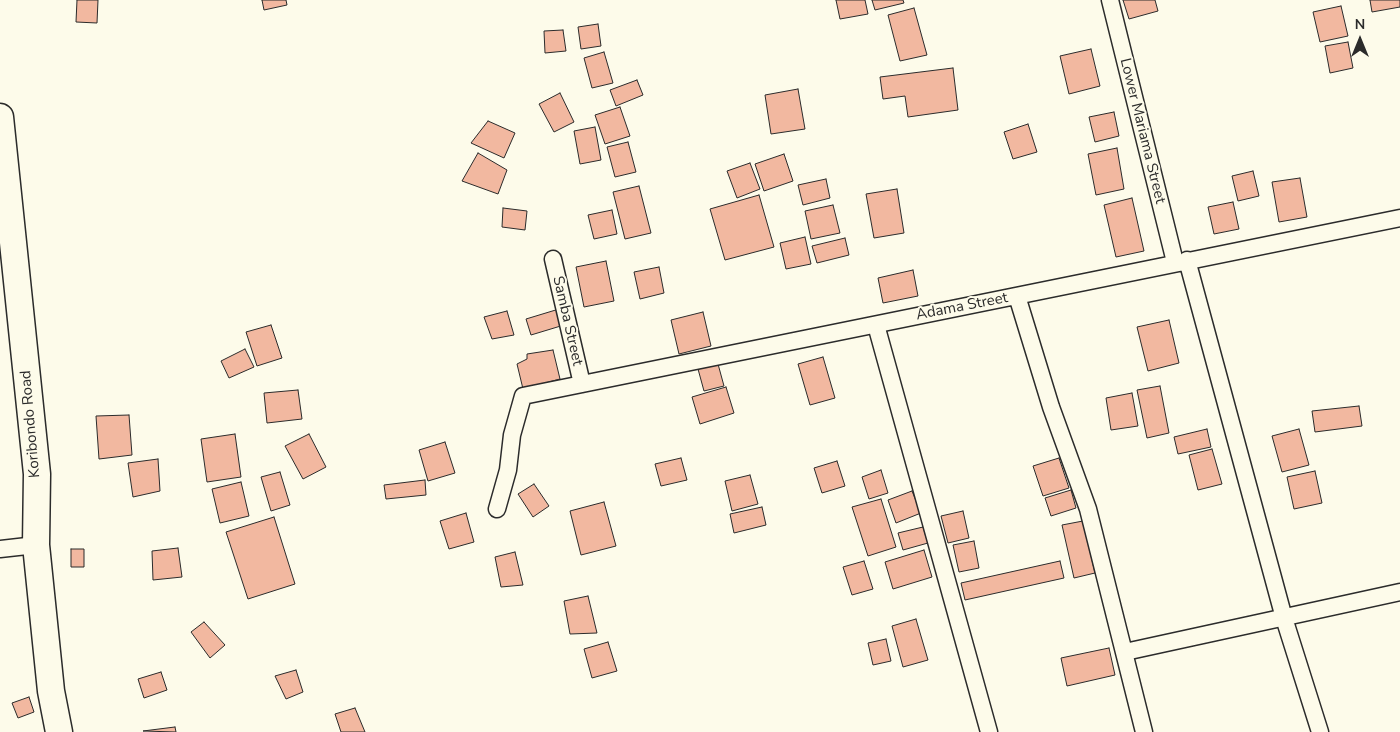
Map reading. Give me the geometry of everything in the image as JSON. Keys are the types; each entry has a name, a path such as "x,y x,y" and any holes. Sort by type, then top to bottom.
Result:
{"highway":[{"name":"Koribondo Road","path":"0,117 36,474 36,545 52,691 59,732"}],"street":[{"name":"Lower Mariama Street","path":"1110,0 1181,261 1284,618 1320,732"},
{"name":"Adama Street","path":"498,509 508,470 512,435 523,396 1400,218"},
{"name":"Samba Street","path":"553,259 582,384"},
{"path":"1017,296 1051,407 1088,509 1144,732"},
{"path":"876,324 989,732"},
{"path":"0,549 36,545"},
{"path":"1125,652 1400,592"}],"building":[{"path":"77,0 98,0 97,23 76,22"},
{"path":"262,0 286,0 287,5 264,10"},
{"path":"836,0 865,0 868,14 840,19"},
{"path":"872,0 903,0 904,3 875,10"},
{"path":"1123,0 1155,0 1158,11 1129,19"},
{"path":"1370,0 1400,0 1400,7 1372,12"},
{"path":"1341,6 1348,36 1320,42 1313,12"},
{"path":"914,8 927,55 900,61 888,15"},
{"path":"598,24 601,46 581,49 578,27"},
{"path":"563,30 566,51 545,53 544,31"},
{"path":"1348,42 1353,68 1330,73 1325,46"},
{"path":"1091,49 1100,86 1069,94 1060,56"},
{"path":"604,52 613,83 592,88 584,58"},
{"path":"953,68 958,110 908,117 905,96 883,99 880,77"},
{"path":"637,80 643,95 616,106 610,90"},
{"path":"798,89 805,129 771,134 765,95"},
{"path":"560,93 574,122 554,132 539,104"},
{"path":"620,107 630,136 605,144 595,115"},
{"path":"1114,112 1119,136 1095,142 1089,117"},
{"path":"488,121 515,133 504,158 471,143"},
{"path":"1028,124 1037,152 1013,159 1004,132"},
{"path":"595,127 601,160 580,164 574,131"},
{"path":"628,142 636,172 615,177 607,147"},
{"path":"1117,148 1124,189 1096,195 1088,154"},
{"path":"478,153 507,170 498,194 462,181"},
{"path":"784,154 793,181 764,191 755,164"},
{"path":"750,163 760,189 737,198 727,171"},
{"path":"1253,171 1259,196 1238,201 1232,176"},
{"path":"1300,178 1307,217 1279,222 1272,182"},
{"path":"826,179 830,198 803,205 798,185"},
{"path":"639,186 651,233 625,239 613,192"},
{"path":"897,189 904,233 874,238 866,194"},
{"path":"759,195 774,247 725,260 710,209"},
{"path":"1132,198 1144,251 1116,257 1104,205"},
{"path":"1233,202 1239,229 1214,234 1208,207"},
{"path":"833,205 840,233 811,239 805,211"},
{"path":"503,208 527,211 525,230 502,227"},
{"path":"612,210 617,234 594,239 588,215"},
{"path":"805,237 811,264 786,269 780,243"},
{"path":"845,238 849,255 817,263 812,246"},
{"path":"606,261 614,301 584,307 576,267"},
{"path":"659,267 664,293 640,299 634,272"},
{"path":"913,270 918,296 883,303 878,278"},
{"path":"559,309 564,325 531,335 526,319"},
{"path":"507,311 514,335 492,339 484,317"},
{"path":"703,312 711,346 679,354 671,320"},
{"path":"1169,320 1179,363 1148,371 1137,327"},
{"path":"271,325 282,358 257,366 246,332"},
{"path":"245,349 254,367 229,378 221,361"},
{"path":"553,350 560,379 523,389 517,364 527,359 527,354"},
{"path":"823,357 835,398 810,405 798,364"},
{"path":"718,364 724,386 704,391 698,369"},
{"path":"1160,386 1169,433 1147,438 1137,390"},
{"path":"726,387 734,413 700,424 692,397"},
{"path":"298,390 302,419 267,423 264,393"},
{"path":"1132,393 1138,426 1111,430 1106,398"},
{"path":"1359,406 1362,426 1315,432 1312,411"},
{"path":"129,415 132,455 99,459 96,416"},
{"path":"1207,429 1211,447 1178,454 1174,437"},
{"path":"1299,429 1309,465 1282,472 1272,436"},
{"path":"235,434 241,477 207,482 201,439"},
{"path":"309,434 326,467 303,479 285,446"},
{"path":"445,442 455,473 428,481 419,450"},
{"path":"1212,449 1222,484 1198,490 1189,455"},
{"path":"681,458 687,480 661,486 655,464"},
{"path":"1059,458 1069,488 1043,496 1033,466"},
{"path":"158,459 160,491 133,497 128,463"},
{"path":"837,461 845,486 822,493 814,468"},
{"path":"881,470 888,493 869,499 862,477"},
{"path":"1315,471 1322,503 1294,509 1287,477"},
{"path":"280,472 290,505 271,511 261,477"},
{"path":"750,475 758,504 732,511 725,481"},
{"path":"425,480 426,495 386,499 384,485"},
{"path":"241,482 249,516 220,523 212,489"},
{"path":"534,484 549,506 533,517 518,494"},
{"path":"1071,490 1076,508 1051,516 1045,498"},
{"path":"912,491 921,513 896,523 888,500"},
{"path":"881,499 896,547 868,556 852,507"},
{"path":"604,502 616,546 581,555 570,511"},
{"path":"762,507 766,525 734,533 730,514"},
{"path":"963,511 969,538 948,543 941,516"},
{"path":"466,513 474,542 449,549 440,521"},
{"path":"274,517 295,584 248,599 226,532"},
{"path":"1083,521 1095,573 1074,578 1062,525"},
{"path":"923,527 928,543 903,550 898,533"},
{"path":"974,541 979,568 959,572 953,545"},
{"path":"178,548 182,577 153,580 152,551"},
{"path":"71,549 84,549 84,567 71,567"},
{"path":"924,550 932,577 893,589 885,562"},
{"path":"515,552 523,585 501,587 495,557"},
{"path":"864,561 873,589 852,595 843,567"},
{"path":"1060,561 1064,578 965,600 961,583"},
{"path":"588,596 597,633 570,634 564,601"},
{"path":"916,619 928,660 903,667 892,626"},
{"path":"204,622 225,645 210,658 191,632"},
{"path":"886,639 891,661 873,665 868,643"},
{"path":"608,642 617,671 592,678 584,649"},
{"path":"1109,648 1115,675 1067,686 1061,658"},
{"path":"296,670 303,692 286,699 275,676"},
{"path":"161,672 167,690 144,698 138,679"},
{"path":"29,697 34,712 18,718 12,703"},
{"path":"355,708 365,732 341,732 335,714"},
{"path":"175,727 176,732 143,731"}]}
